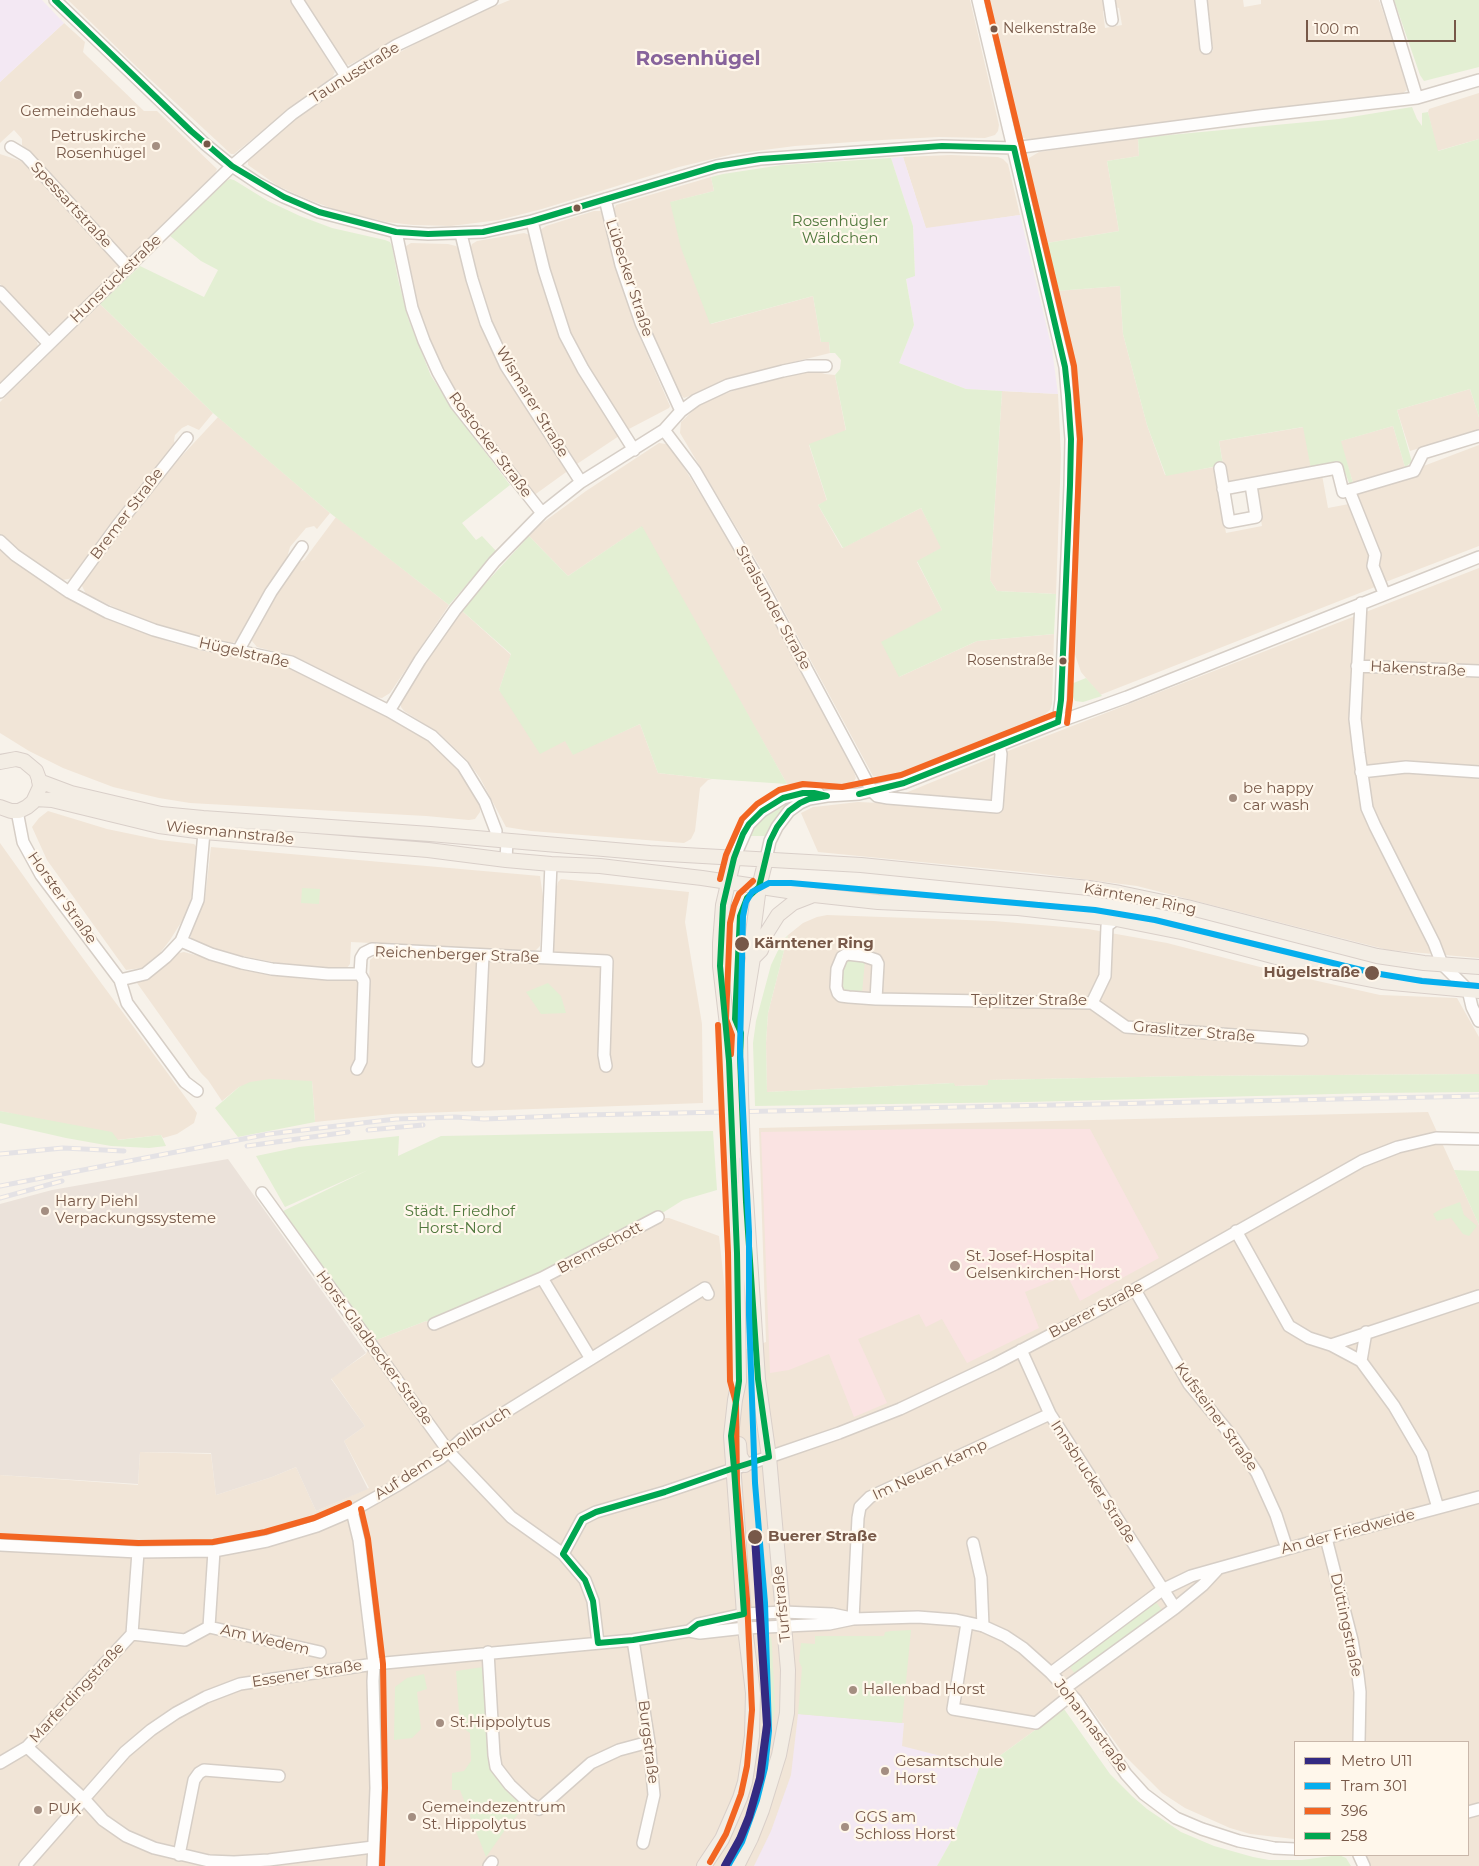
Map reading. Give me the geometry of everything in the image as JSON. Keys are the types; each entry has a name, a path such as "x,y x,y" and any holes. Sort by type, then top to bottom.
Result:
{"main road":[{"path":"0,762 16,758 24,761 36,771 40,787 35,799 27,808 11,811 0,807"},
{"name":"Wiesmannstraße","path":"39,781 46,785 81,795 161,814 430,834"},
{"name":"Wiesmannstraße","path":"35,799 52,800 159,826 204,832 428,850"},
{"name":"Kärntener Ring","path":"430,834 641,853 861,866 1089,888 1187,907 1377,956 1479,967"},
{"name":"Kärntener Ring","path":"428,850 506,860 600,866 728,881 814,895 878,902 1018,908 1116,919 1186,933 1336,973 1382,982 1473,991"},
{"path":"728,881 734,858"},
{"path":"759,887 766,859"},
{"name":"Turfstraße","path":"728,881 722,917 720,966 736,1094 743,1252 756,1336 758,1379 769,1457 788,1670 785,1726 779,1755 762,1810 737,1866"},
{"name":"Turfstraße","path":"736,1094 740,1037 753,958 751,948 759,887"},
{"path":"753,958 762,950 771,924 778,915 793,903 814,895"},
{"name":"Turfstraße","path":"704,1866 722,1839 734,1813 745,1782 752,1736 753,1693 745,1621 740,1467 731,1436 739,1380 738,1337 743,1252"}],"street":[{"path":"55,0 191,131 232,166 284,197 319,212 396,232 428,234 483,232 532,221 717,166 760,159 933,147 1014,148 1417,98 1479,80"},
{"path":"297,0 346,76"},
{"name":"Taunusstraße","path":"232,166 292,114 346,76 397,45 492,0"},
{"path":"978,0 1065,367 1071,439 1061,700 1058,722"},
{"path":"1109,0 1112,20"},
{"path":"1201,0 1206,48"},
{"path":"1386,0 1417,98"},
{"name":"Spessartstraße","path":"11,147 26,156 128,267"},
{"name":"Hunsrückstraße","path":"0,392 232,166"},
{"name":"Lübecker Straße","path":"604,199 622,265 641,323 681,411"},
{"path":"532,221 544,270 565,335 583,369 634,450"},
{"name":"Rostocker Straße","path":"396,232 412,308 438,372 456,404 542,514"},
{"name":"Wismarer Straße","path":"461,234 472,279 486,323 506,366 582,482"},
{"path":"0,292 49,344"},
{"path":"389,711 420,660 455,610 494,562 542,514 582,482 664,430 681,411 696,400 728,385 807,366 826,366"},
{"name":"Stralsunder Straße","path":"664,430 695,471 761,584 872,791"},
{"path":"1223,489 1337,468 1343,492 1414,471 1423,453 1479,436"},
{"name":"Bremer Straße","path":"69,592 117,526 187,438"},
{"path":"1220,468 1229,522 1256,517 1252,485"},
{"path":"1349,490 1375,555 1373,566 1384,593"},
{"name":"Hügelstraße","path":"0,541 15,555 69,592 107,612 154,630 200,643 291,662 389,711 432,736 463,766 486,802 501,841"},
{"path":"238,651 271,592 302,547"},
{"path":"766,859 770,840 777,827 789,811 809,799 851,795 904,782 1136,693 1384,593 1479,557"},
{"path":"1361,603 1356,719 1361,772 1367,808 1434,943 1442,964 1473,991 1472,1007 1479,1021"},
{"name":"Hakenstraße","path":"1357,666 1479,671"},
{"path":"872,791 877,796 888,798 997,807 1001,754 999,746"},
{"path":"1361,772 1406,767 1479,772"},
{"path":"734,858 749,824 768,806 783,798 804,793 814,792 827,796"},
{"name":"Horster Straße","path":"17,811 23,842 41,874 120,980"},
{"path":"197,1090 185,1082 127,1003 120,980 145,974 166,957 181,941 198,900 204,832"},
{"path":"501,841 506,860"},
{"name":"Reichenberger Straße","path":"547,958 551,864"},
{"name":"Teplitzer Straße","path":"876,999 878,964 876,960 847,954 842,957 837,969 836,986 841,996 876,999 1092,1004 1105,976 1108,926 1116,919"},
{"name":"Reichenberger Straße","path":"181,941 212,954 242,963 272,969 328,974 360,974 361,958 364,953 372,949 607,961 604,1055 606,1066"},
{"path":"478,1062 483,955"},
{"path":"356,1069 361,1061 364,981 360,974"},
{"name":"Graslitzer Straße","path":"1092,1004 1126,1027 1302,1040"},
{"name":"Buerer Straße","path":"563,1554 582,1519 596,1512 665,1492 839,1434 900,1409 1021,1350 1135,1290 1362,1161 1389,1150 1436,1138 1479,1139"},
{"name":"Horst-Gladbecker-Straße","path":"262,1194 450,1452 511,1517 563,1554"},
{"name":"Brennschott","path":"434,1324 542,1278 658,1217"},
{"path":"1236,1231 1289,1326 1309,1338 1331,1345 1361,1361 1394,1406 1422,1454 1438,1508"},
{"name":"Brennschott","path":"542,1278 591,1359"},
{"name":"Auf dem Schollbruch","path":"0,1546 138,1552 214,1551 267,1541 317,1526 352,1511 396,1486 450,1452 462,1439 705,1288 708,1294"},
{"name":"Kufsteiner Straße","path":"1135,1290 1189,1384 1235,1440 1257,1473 1276,1515 1287,1549"},
{"path":"1331,1345 1479,1296"},
{"path":"1361,1361 1366,1332"},
{"name":"Innsbrucker Straße","path":"1021,1350 1050,1414 1175,1608"},
{"name":"Im Neuen Kamp","path":"853,1619 860,1507 870,1497 1050,1414"},
{"name":"An der Friedweide","path":"1051,1673 1162,1590 1191,1576 1479,1497"},
{"path":"352,1511 359,1540 374,1664 376,1788 373,1866"},
{"name":"Düttingstraße","path":"1326,1538 1352,1640 1358,1675 1360,1692 1359,1741"},
{"path":"973,1543 981,1578 983,1626"},
{"name":"Am Wedem","path":"209,1627 214,1551"},
{"name":"Marferdingstraße","path":"0,1763 27,1747 132,1634 138,1552"},
{"path":"563,1554 585,1580 593,1601 598,1642"},
{"name":"An der Friedweide","path":"967,1623 952,1710 1036,1723 1068,1692 1175,1608 1203,1585 1218,1569"},
{"name":"Johannastraße","path":"745,1621 783,1612 832,1614 853,1619"},
{"name":"Johannastraße","path":"745,1621 784,1626 829,1624 853,1619 918,1617 983,1626 1005,1636 1023,1648 1051,1673 1068,1692 1126,1774 1158,1806 1176,1818 1230,1838 1274,1848 1294,1849"},
{"name":"Essener Straße","path":"25,1866 125,1752 176,1713 206,1697 240,1684 374,1664 633,1640 689,1631 700,1634 745,1621"},
{"name":"Am Wedem","path":"132,1634 185,1640 209,1627 320,1652"},
{"name":"Burgstraße","path":"633,1640 649,1742 654,1795 643,1843"},
{"path":"488,1652 496,1767 510,1785 528,1802 539,1809 592,1763 619,1750 649,1742"},
{"name":"Marferdingstraße","path":"27,1747 104,1820 126,1836 154,1848 209,1861 234,1862 269,1860 373,1847"},
{"path":"179,1855 194,1780 199,1773 204,1770 279,1776"}],"shaded area":[{"path":"0,0 42,0 64,23 0,82"},
{"path":"68,0 291,0 335,72 332,78 294,105 234,154 231,154"},
{"path":"302,0 478,0 413,31 349,65 345,64"},
{"path":"510,0 970,0 999,125 998,131 995,135 985,138 939,137 882,140 795,146 733,154 679,167 542,209 499,220 451,226 387,222 339,211 278,186 248,165 248,159 301,114 361,73 454,23"},
{"path":"988,0 1106,0 1106,9 1103,11 1105,28 1122,25 1119,8 1114,7 1111,0 1197,0 1204,52 1213,51 1207,0 1243,0 1244,7 1261,4 1261,0 1379,0 1399,59 1407,90 1399,96 1340,100 1029,140 1021,137 1019,134"},
{"path":"64,23 85,42 83,52 144,111 157,111 217,169 214,176 129,258 22,145 22,139 14,130 0,143 0,82"},
{"path":"1479,93 1479,139 1437,151 1428,112 1429,109"},
{"path":"1138,138 1139,156 1107,161 1119,231 1047,243 1028,167 1029,158 1039,152"},
{"path":"0,154 27,163 121,267 51,333 44,331 0,284"},
{"path":"951,155 998,157 1003,159 1008,164 1020,215 926,229 903,157"},
{"path":"903,157 926,228 1020,215 1052,349 1058,394 966,389 899,363 914,325 906,278 915,275 913,226 891,158"},
{"path":"711,177 714,191 671,202 711,324 813,296 821,342 829,342 830,353 750,373 684,398 678,392 649,327 634,286 614,209 616,205"},
{"path":"594,211 601,211 603,213 612,254 624,293 641,340 670,406 627,430 594,378 573,339 555,291 540,230 546,226"},
{"path":"524,233 530,235 543,289 560,335 619,436 577,464 527,390 508,358 491,320 477,280 470,249 472,244 477,241"},
{"path":"411,243 448,244 459,249 472,298 569,470 533,496 467,411 443,370 419,315 404,249"},
{"path":"1120,286 1123,334 1147,425 1165,475 1214,467 1226,533 1262,526 1255,486 1322,475 1328,508 1349,504 1369,557 1367,566 1375,587 1100,695 1081,672 1071,643 1079,495 1079,413 1068,338 1057,291"},
{"path":"0,302 37,342 38,346 0,385"},
{"path":"100,304 213,413 199,430 188,425 175,435 174,441 176,446 73,578 63,580 29,558 0,534 0,402"},
{"path":"810,369 835,375 846,431 809,445 827,501 818,505 842,548 921,508 942,548 917,562 942,610 899,677 977,641 1054,634 1052,704 1050,710 1042,717 900,773 882,778 873,776 763,572 680,433 681,422 701,403 759,381"},
{"path":"1470,389 1479,417 1479,430 1410,451 1397,410"},
{"path":"1002,391 1058,394 1061,455 1056,594 997,591 990,580"},
{"path":"218,417 330,513 317,529 314,526 306,528 290,547 287,558 253,612 239,639 231,644 163,627 135,617 86,594 82,586 82,583 125,524 166,473"},
{"path":"1393,426 1405,467 1353,483 1340,441"},
{"path":"1304,427 1311,467 1226,482 1219,441"},
{"path":"659,443 671,447 745,565 852,766 856,778 852,784 822,786 787,784 641,527 568,576 529,536 541,524 586,491"},
{"path":"1479,445 1479,546 1383,583 1355,494 1361,493 1360,490"},
{"path":"336,517 449,605 390,693 382,698 375,697 298,658 257,647 252,641 252,637 276,592 295,564 304,560"},
{"path":"0,550 47,585 114,622 173,643 203,651 257,659 294,670 407,726 433,743 454,763 464,775 480,803 480,812 475,819 469,820 190,803 113,787 63,768 29,751 0,733"},
{"path":"1479,568 1479,958 1388,950 1137,886 1034,873 818,852 801,813 813,807 858,802 881,803 1008,751"},
{"path":"461,610 511,655 499,690 565,740 573,754 640,724 658,773 712,779 708,780 700,788 695,831 691,839 684,843 531,831 506,827 480,778 467,760 439,733 404,711 401,707 401,699"},
{"path":"48,811 107,829 160,840 194,844 197,847 196,879 187,913 160,953 142,968 126,970 47,860 32,827"},
{"path":"0,843 197,1113 194,1123 177,1134 163,1138 161,1135 117,1140 0,1111"},
{"path":"211,847 540,876 543,897 540,946 535,951 351,942 350,964 346,969 293,966 227,953 191,938 191,931 205,898"},
{"path":"561,879 689,892 685,922 702,1024 703,1103 392,1114 315,1122 312,1081 239,1087 222,1101 137,983 151,977 175,954 184,952 263,973 304,979 352,981 369,981 370,960 376,955 551,964 556,891 558,882"},
{"path":"827,915 994,921 1088,929 1167,943 1291,975 1380,995 1457,998 1479,1037 1479,1074 1189,1076 989,1080 988,1085 954,1086 954,1083 767,1092 766,1043 768,1013 788,935 803,923"},
{"path":"1428,1112 1479,1225 1479,1866 1369,1866 1365,1856 1469,1856 1469,1741 1294,1741 1294,1839 1250,1834 1230,1828 1185,1808 1162,1793 1125,1756 1082,1696 994,1760 980,1766 937,1866 0,1866 0,1475 138,1485 140,1452 211,1454 216,1495 272,1477 296,1467 316,1511 369,1488 344,1441 365,1426 331,1378 366,1354 371,1342 426,1321 434,1326 658,1218 669,1218 719,1236 732,1354 766,1342 759,1128"},
{"name":"St. Josef-Hospital Gelsenkirchen-Horst","path":"925,1129 1090,1129 1159,1258 1080,1301 1067,1275 1025,1292 1039,1328 967,1363 942,1319 926,1327 919,1314 858,1339 887,1403 854,1417 829,1354 789,1370 770,1373 761,1132"},
{"path":"228,1159 366,1353 331,1379 365,1426 344,1441 368,1489 316,1511 296,1467 272,1477 216,1495 211,1453 140,1452 138,1484 0,1475 0,1204 52,1190"},
{"name":"Gesamtschule Horst","path":"798,1714 904,1723 902,1746 980,1766 954,1836 937,1866 754,1866 771,1831 791,1775"}],"green space":[{"path":"1394,0 1479,0 1479,67 1424,81 1420,75"},
{"path":"1412,107 1422,126 1422,113 1428,112 1438,151 1479,139 1479,417 1470,389 1397,410 1412,462 1405,467 1393,426 1341,441 1353,483 1349,483 1342,464 1311,469 1303,427 1219,441 1223,465 1166,476 1147,425 1123,334 1120,286 1057,291 1058,287 1047,243 1119,231 1107,161 1139,156 1138,138 1339,119"},
{"name":"Rosenhügler Wäldchen","path":"891,158 913,226 915,276 906,279 914,325 899,363 966,389 1002,391 990,580 997,591 1056,594 1054,634 977,641 899,677 881,642 942,610 917,561 941,548 921,508 843,548 818,505 827,500 809,444 846,430 835,375 840,369 841,360 835,353 830,353 829,342 821,342 813,296 710,324 681,248 670,202 714,191 711,177 723,174 782,165"},
{"path":"230,179 268,201 300,216 332,228 390,242 408,318 431,376 455,412 510,485 462,523 476,540 482,536 496,551 449,605 330,513 213,413 100,304 140,266 204,297 218,270 201,261 170,236"},
{"path":"642,526 787,784 658,773 640,724 573,755 565,741 540,754 499,690 511,654 461,610 529,536 568,576"},
{"path":"1086,678 1102,696 1083,702 1075,701 1071,693 1071,684"},
{"path":"796,799 766,836 749,836 759,820 775,806"},
{"path":"786,881 1099,909 1180,926 866,895 786,885"},
{"path":"302,888 320,889 319,904 301,903"},
{"path":"1183,927 1334,963 1334,965"},
{"path":"788,935 768,1013 766,1043 767,1092 954,1083 955,1086 988,1085 988,1080 1189,1076 1479,1074 1479,1092 755,1106 753,1043 756,1021 771,965 783,940"},
{"path":"851,959 865,960 862,993 847,993 840,983 841,967"},
{"path":"548,983 561,996 566,1013 541,1014 526,992"},
{"path":"270,1079 312,1081 315,1122 238,1137 215,1108 239,1087 250,1082"},
{"path":"0,1111 112,1132 118,1140 161,1135 166,1146 149,1148 111,1146 66,1138 0,1123"},
{"name":"Städt. Friedhof Horst-Nord","path":"713,1131 717,1190 683,1200 656,1217 541,1277 434,1324 426,1321 371,1342 283,1211 368,1170 285,1207 256,1156 299,1147 399,1136 398,1156 441,1136"},
{"path":"1454,1170 1479,1171 1479,1225"},
{"path":"1460,1202 1464,1215 1477,1226 1469,1236 1463,1234 1451,1218 1437,1221 1433,1214"},
{"path":"1155,1601 1162,1610 1076,1675 1069,1666"},
{"name":"Hallenbad Horst","path":"911,1630 902,1723 798,1714 802,1668 799,1661 801,1643 815,1644 815,1636 884,1636 885,1632"},
{"path":"771,1637 772,1645 775,1708 769,1746 767,1744 769,1719 765,1638"},
{"path":"483,1667 490,1760 496,1778 525,1806 513,1820 505,1820 505,1830 486,1857 460,1790 452,1790 452,1773 464,1771 471,1761 470,1733 460,1726 456,1671"},
{"path":"424,1674 427,1689 417,1692 421,1729 412,1738 394,1740 395,1687 407,1678"},
{"path":"1064,1709 1110,1774 1147,1809 1181,1832 1214,1846 1253,1857 1269,1860 1302,1860 1341,1856 1346,1858 1351,1866 937,1866 954,1836 980,1766 994,1760"}],"tram line":[{"name":"301","path":"728,1866 742,1842 757,1800 765,1768 769,1731 765,1603 755,1483 749,1315 749,1232 740,1050 743,916 746,902 752,892 769,883 791,883 1095,910 1155,920 1374,973 1422,981 1478,986"},
{"path":"738,1183 740,1153"}],"railway":[{"path":"0,1186 269,1134 396,1119 455,1117 484,1119 583,1115 1479,1096"},
{"path":"368,1130 423,1125"},
{"path":"247,1146 348,1132"},
{"path":"0,1154 63,1148 124,1151"},
{"path":"0,1198 62,1181"}],"metro line":[{"name":"U11","path":"725,1866 740,1839 749,1817 760,1778 767,1725 755,1537"}],"transit line":[{"name":"258","path":"55,0 191,131 232,166 284,197 319,212 396,232 428,234 483,232 532,221 717,166 760,159 942,146 1014,148"},
{"name":"396","path":"987,0 1074,366 1080,439 1070,700 1067,723"},
{"name":"258","path":"1014,148 1065,367 1068,395 1071,439 1070,485 1061,700 1058,722"},
{"name":"396","path":"720,879 726,855 742,819 757,804 779,790 803,784 842,787 901,775 1055,714"},
{"name":"258","path":"1058,722 999,746 904,783 1058,722"},
{"name":"258","path":"859,794 904,783"},
{"name":"258","path":"859,794 904,783"},
{"name":"258","path":"734,1468 731,1436 739,1381 737,1253 729,1061 720,966 723,905 734,858 749,824 762,811 783,798 803,793 827,796"},
{"name":"258","path":"734,1468 769,1457 758,1379 746,1202 740,1057 741,1033 735,1019 740,916 747,898 759,887 770,841 777,827 789,811 800,803 809,799 827,796"},
{"name":"396","path":"731,1054 732,1035 726,1019 730,923 739,894 753,881"},
{"name":"396","path":"710,1862 726,1834 741,1794 747,1766 752,1710 747,1599 737,1484 736,1403 730,1381 728,1253 718,1025"},
{"name":"258","path":"734,1468 744,1614 698,1624 689,1631 633,1640 598,1643 593,1601 585,1580 563,1554 582,1519 596,1512 665,1492 734,1468"},
{"name":"396","path":"0,1536 138,1543 213,1542 265,1532 314,1518 349,1503"},
{"name":"396","path":"361,1509 368,1539 383,1664 385,1788 382,1866"}],"place":[{"name":"Nelkenstraße","path":"994,29"},
{"name":"Gemeindehaus","path":"78,95"},
{"name":"Petruskirche Rosenhügel","path":"156,146"},
{"name":"Rosenstraße","path":"1063,661"},
{"name":"be happy car wash","path":"1233,798"},
{"name":"Kärntener Ring","path":"742,944"},
{"name":"Hügelstraße","path":"1372,973"},
{"name":"Harry Piehl Verpackungssysteme","path":"45,1211"},
{"name":"St. Josef-Hospital Gelsenkirchen-Horst","path":"955,1266"},
{"name":"Buerer Straße","path":"755,1537"},
{"name":"Hallenbad Horst","path":"853,1690"},
{"name":"St.Hippolytus","path":"440,1723"},
{"name":"Gesamtschule Horst","path":"885,1771"},
{"name":"PUK","path":"38,1810"},
{"name":"Gemeindezentrum St. Hippolytus","path":"412,1817"},
{"name":"GGS am Schloss Horst","path":"845,1827"}],"district":[{"name":"Rosenhügel","path":"698,59"}]}
